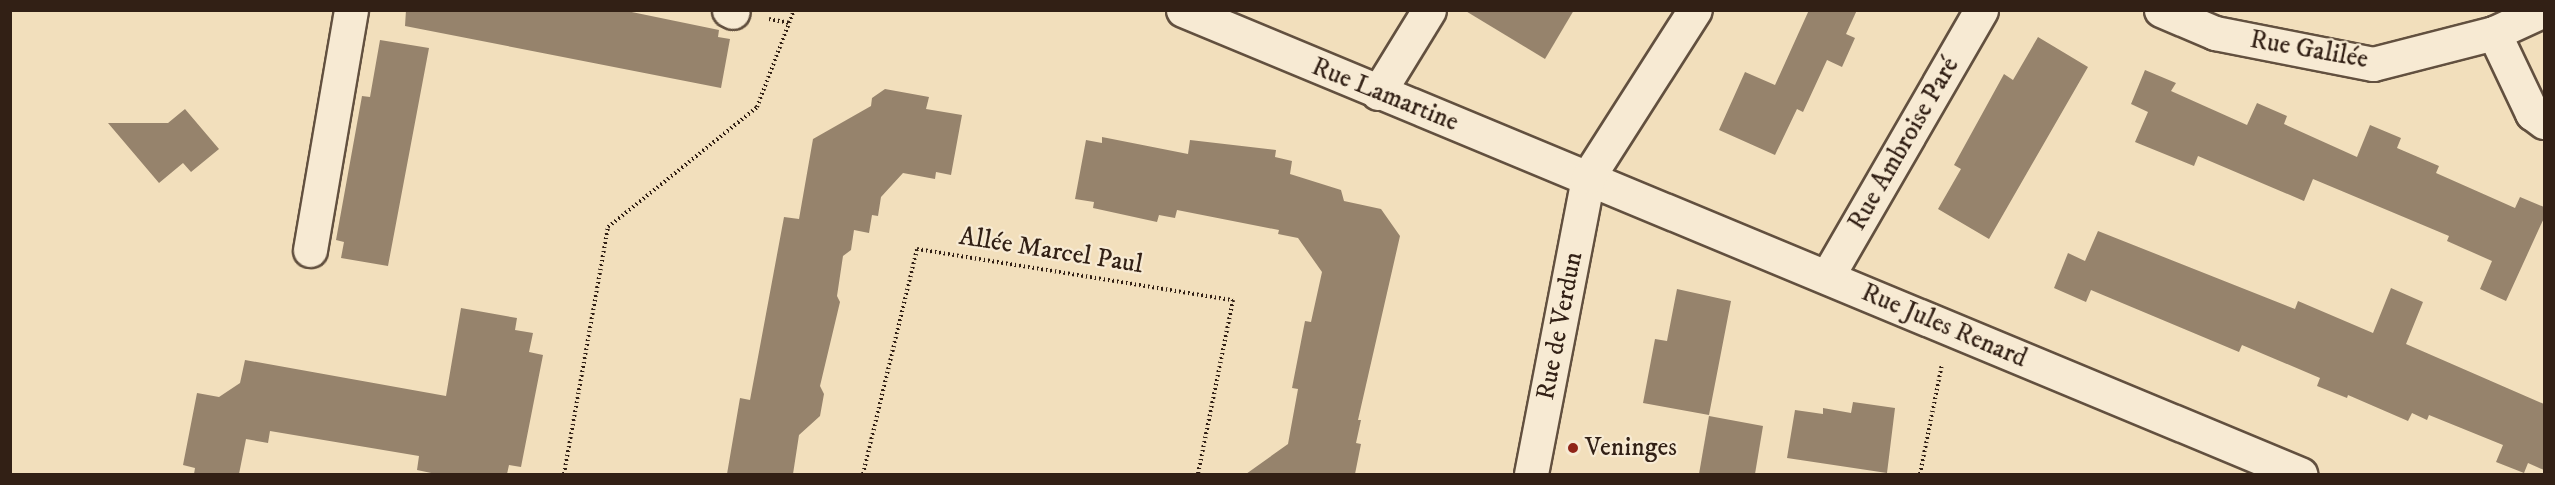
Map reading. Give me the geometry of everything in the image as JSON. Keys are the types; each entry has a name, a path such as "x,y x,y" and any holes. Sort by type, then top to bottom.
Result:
{"street":[{"path":"310,250 351,10"},
{"name":"Rue Lamartine","path":"1183,10 1378,93 1588,177"},
{"path":"1378,93 1429,10"},
{"path":"1588,177 1695,10"},
{"name":"Rue Ambroise Paré","path":"1827,277 1981,10"},
{"name":"Rue Galilée","path":"2161,10 2215,33 2373,63 2494,33 2544,10"},
{"path":"2494,33 2532,113 2544,122"},
{"name":"Rue Jules Renard","path":"1588,177 2300,474"},
{"name":"Rue de Verdun","path":"1531,474 1588,177"}],"path":[{"path":"564,474 608,227 757,107 794,10"},
{"name":"Allée Marcel Paul","path":"863,474 917,249 1233,300 1198,474"},
{"path":"1920,474 1949,328"}],"building":[{"path":"406,10 622,10 719,30 718,37 730,39 721,88 405,26"},
{"path":"1464,10 1574,10 1545,59"},
{"path":"1809,10 1857,10 1846,34 1855,38 1842,67 1827,60 1803,112 1797,109 1775,155 1719,130 1745,72 1775,85"},
{"path":"2038,37 2088,67 1989,239 1938,209 1961,169 1954,165 2004,74 2013,80"},
{"path":"380,40 429,48 388,266 341,258 344,242 336,240 362,96 370,97"},
{"path":"2145,70 2176,83 2171,91 2247,125 2257,103 2287,116 2284,124 2357,157 2370,125 2401,138 2397,148 2439,166 2436,173 2515,208 2520,197 2544,207 2544,218 2506,301 2480,289 2492,261 2447,241 2449,236 2313,179 2304,201 2198,156 2194,166 2135,142 2148,112 2131,104"},
{"path":"885,89 929,97 926,109 962,115 951,175 936,172 935,179 903,173 881,197 878,216 872,215 869,233 854,230 851,250 843,256 837,296 840,302 820,386 824,394 820,416 799,435 793,474 727,474 740,398 750,400 784,217 799,219 813,139 871,106 872,98"},
{"path":"185,109 219,149 191,172 183,163 159,183 108,123 168,123"},
{"path":"1102,137 1188,154 1190,140 1276,150 1275,157 1292,161 1290,174 1341,190 1344,201 1381,209 1400,236 1358,420 1361,420 1356,443 1361,444 1355,474 1246,474 1288,444 1298,389 1292,388 1305,321 1311,322 1322,272 1298,238 1278,234 1279,230 1177,210 1175,218 1159,215 1157,222 1093,208 1094,202 1075,199 1086,140 1102,143"},
{"path":"2098,231 2295,309 2298,301 2373,333 2391,288 2423,302 2406,344 2544,404 2544,470 2528,463 2524,473 2496,462 2503,445 2429,415 2427,420 2412,413 2408,421 2348,395 2347,398 2317,386 2320,378 2242,345 2239,352 2091,290 2086,302 2054,288 2068,253 2085,261"},
{"path":"1677,289 1731,301 1709,415 1643,403 1655,339 1667,341"},
{"path":"461,308 517,318 515,330 533,333 529,352 543,355 521,467 509,465 507,474 436,474 417,470 419,456 270,431 268,443 246,439 239,474 194,474 195,468 183,465 197,393 219,397 240,383 245,360 446,396"},
{"path":"1853,402 1895,408 1887,473 1787,458 1795,410 1823,414 1823,408 1851,413"},
{"path":"1709,416 1763,426 1755,474 1699,474"}],"place":[{"name":"Veninges","path":"1573,448"}]}
